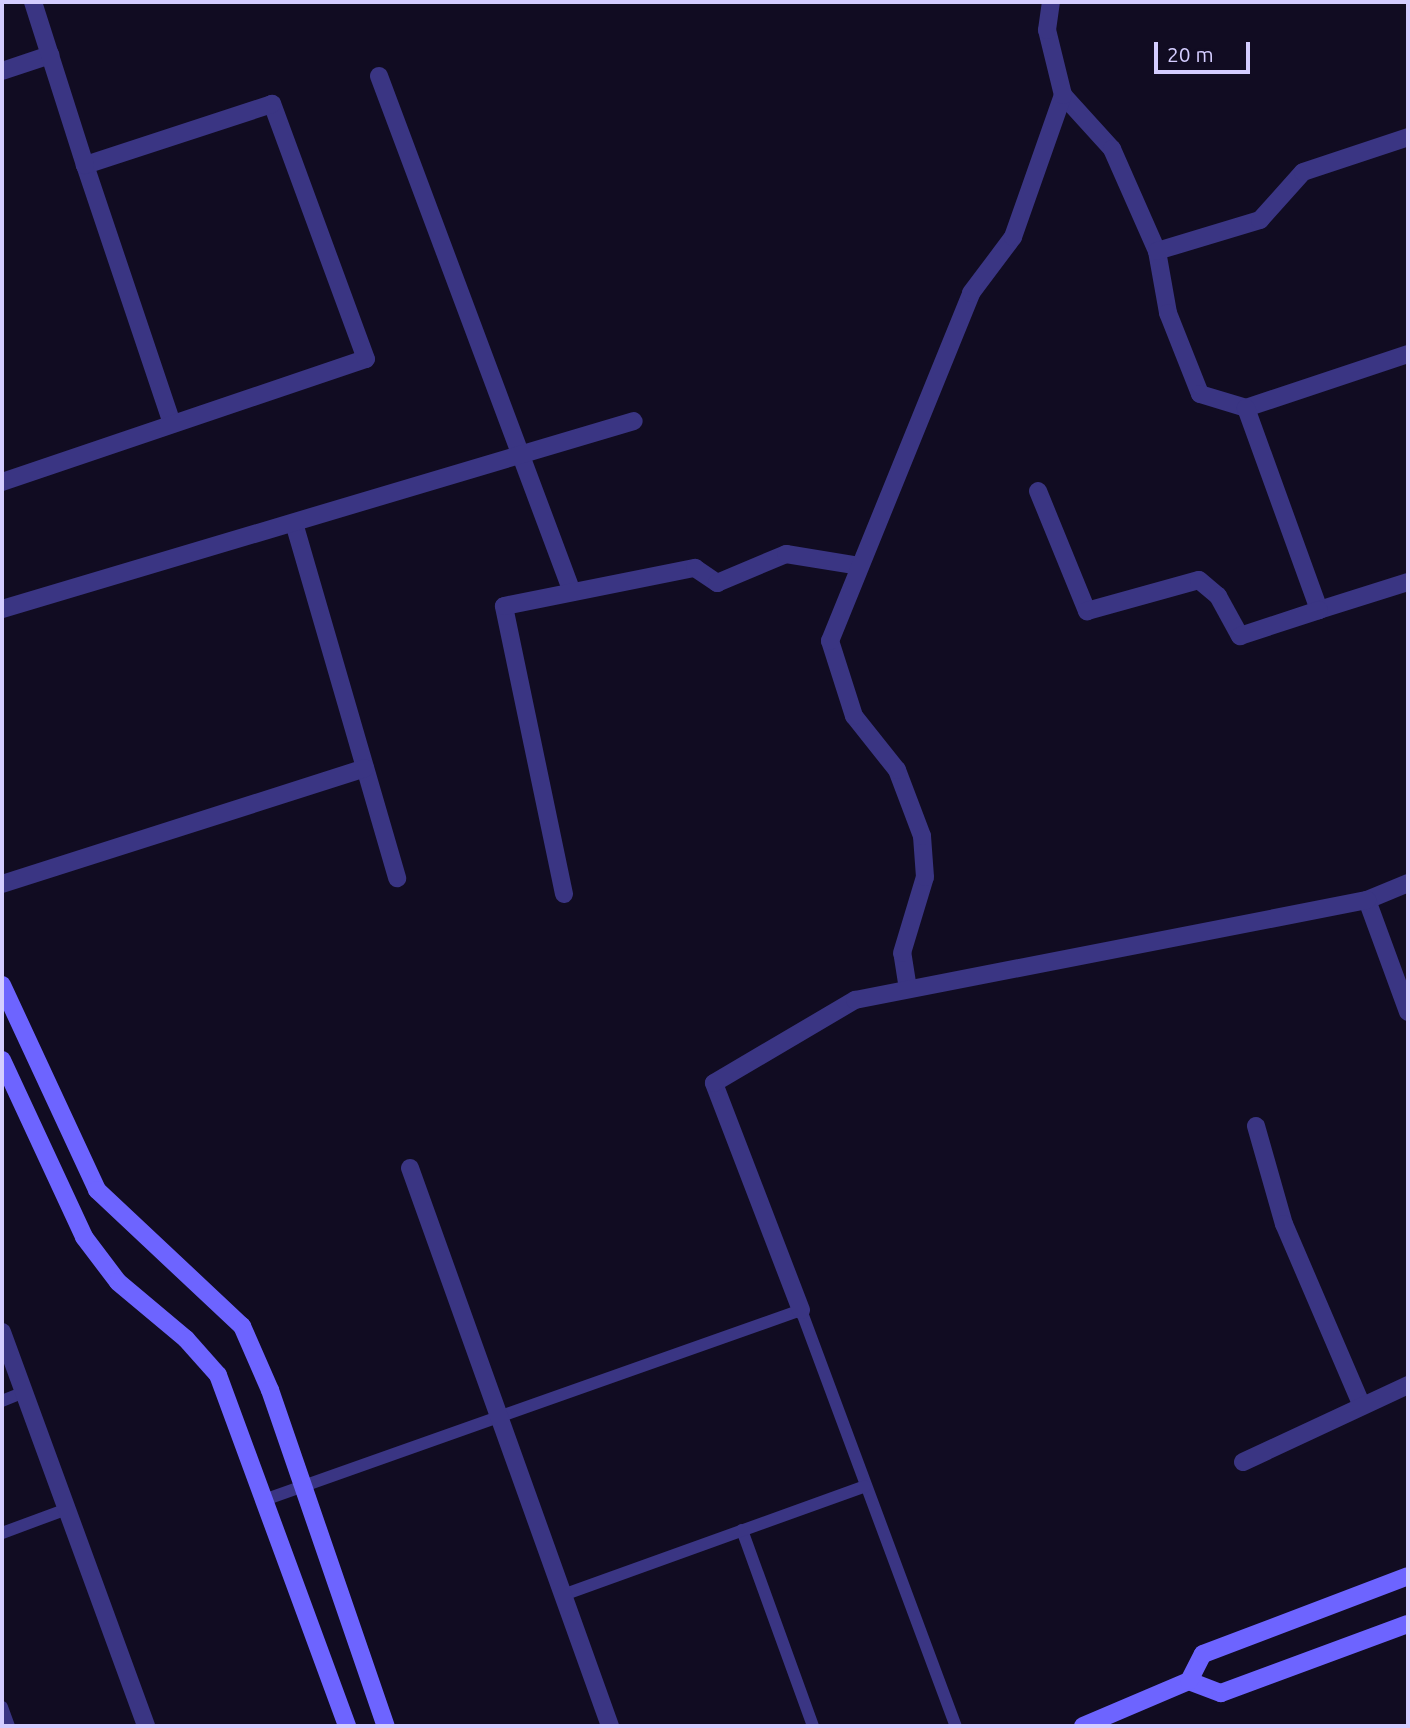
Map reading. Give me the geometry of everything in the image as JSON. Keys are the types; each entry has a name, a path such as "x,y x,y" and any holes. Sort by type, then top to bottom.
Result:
{"street":[{"path":"33,2 172,424"},
{"path":"1051,2 1047,30 1063,95 1112,149 1157,251 1168,313 1200,394 1246,408 1408,354"},
{"path":"2,71 50,55"},
{"path":"379,76 572,592"},
{"path":"908,989 902,953 925,877 922,835 897,770 853,716 830,641 971,293 1013,236 1063,95"},
{"path":"2,482 366,359 272,104 86,165"},
{"path":"1157,251 1261,220 1303,172 1408,137"},
{"path":"1246,408 1320,610"},
{"path":"2,609 634,421"},
{"path":"1038,491 1087,611 1199,580 1218,596 1240,636 1408,582"},
{"path":"294,523 397,878"},
{"path":"564,894 504,606 695,568 717,583 786,554 859,566"},
{"path":"2,884 365,768"},
{"path":"801,1310 714,1083 855,1000 1367,901 1408,883"},
{"path":"1367,901 1408,1012"},
{"path":"2,985 97,1190 242,1326 303,1486 386,1726"},
{"path":"2,1060 84,1237 118,1282 186,1339 218,1375 347,1726"},
{"path":"1256,1126 1284,1224 1361,1404"},
{"path":"410,1168 610,1726"},
{"path":"2,1332 146,1726"},
{"path":"1243,1462 1343,1419 1361,1404 1408,1385"},
{"path":"1083,1726 1189,1681 1203,1654 1408,1576"},
{"path":"1189,1681 1221,1693 1408,1624"}],"lane":[{"path":"264,1500 801,1310 864,1486 956,1726"},
{"path":"2,1401 24,1392"},
{"path":"563,1595 864,1486"},
{"path":"2,1533 66,1509"},
{"path":"741,1530 813,1726"},
{"path":"2,1707 9,1726"}]}
